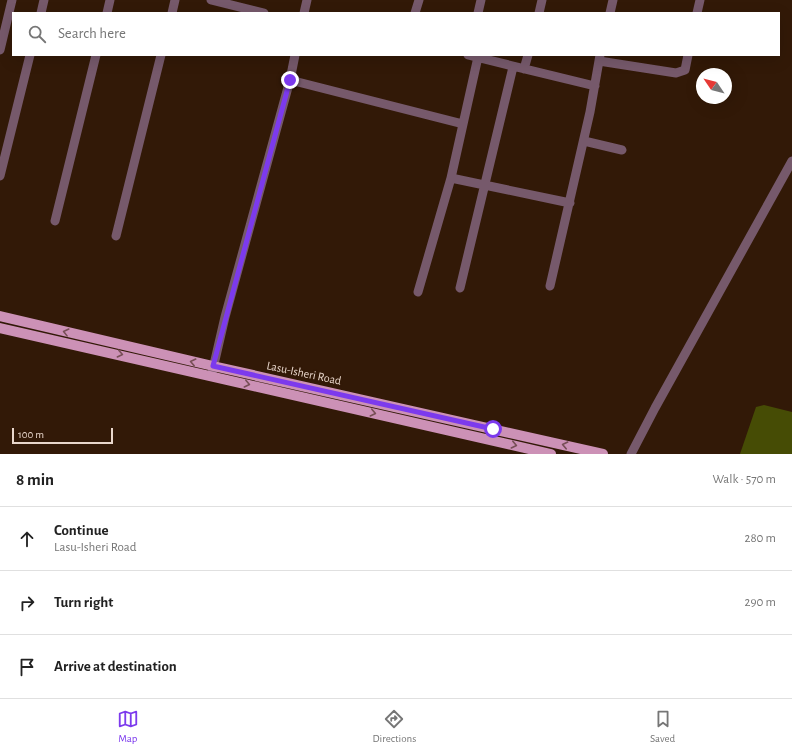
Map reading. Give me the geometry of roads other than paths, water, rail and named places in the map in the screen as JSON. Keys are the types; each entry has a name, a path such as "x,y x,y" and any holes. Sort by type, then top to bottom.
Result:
{"main road":[{"name":"Lasu-Isheri Road","path":"0,316 212,371 551,454"},
{"name":"Lasu-Isheri Road","path":"0,328 604,454"}],"street":[{"path":"0,50 12,0"},
{"path":"41,12 44,0"},
{"path":"107,12 110,0"},
{"path":"172,12 175,0"},
{"path":"211,0 260,12"},
{"path":"304,12 307,0"},
{"path":"414,12 419,0"},
{"path":"478,12 481,0"},
{"path":"539,12 542,0"},
{"path":"610,12 613,0"},
{"path":"697,12 700,0"},
{"path":"0,176 30,56"},
{"path":"56,221 96,56"},
{"path":"116,236 161,56"},
{"path":"212,371 290,80 295,56"},
{"path":"474,56 513,67 595,86"},
{"path":"524,69 528,56"},
{"path":"550,286 584,141 599,58 676,73 685,70 688,56"},
{"path":"418,292 451,178 478,57"},
{"path":"460,288 513,67"},
{"path":"290,80 463,124"},
{"path":"584,141 622,150"},
{"path":"631,454 792,161"},
{"path":"451,178 570,203"}]}
